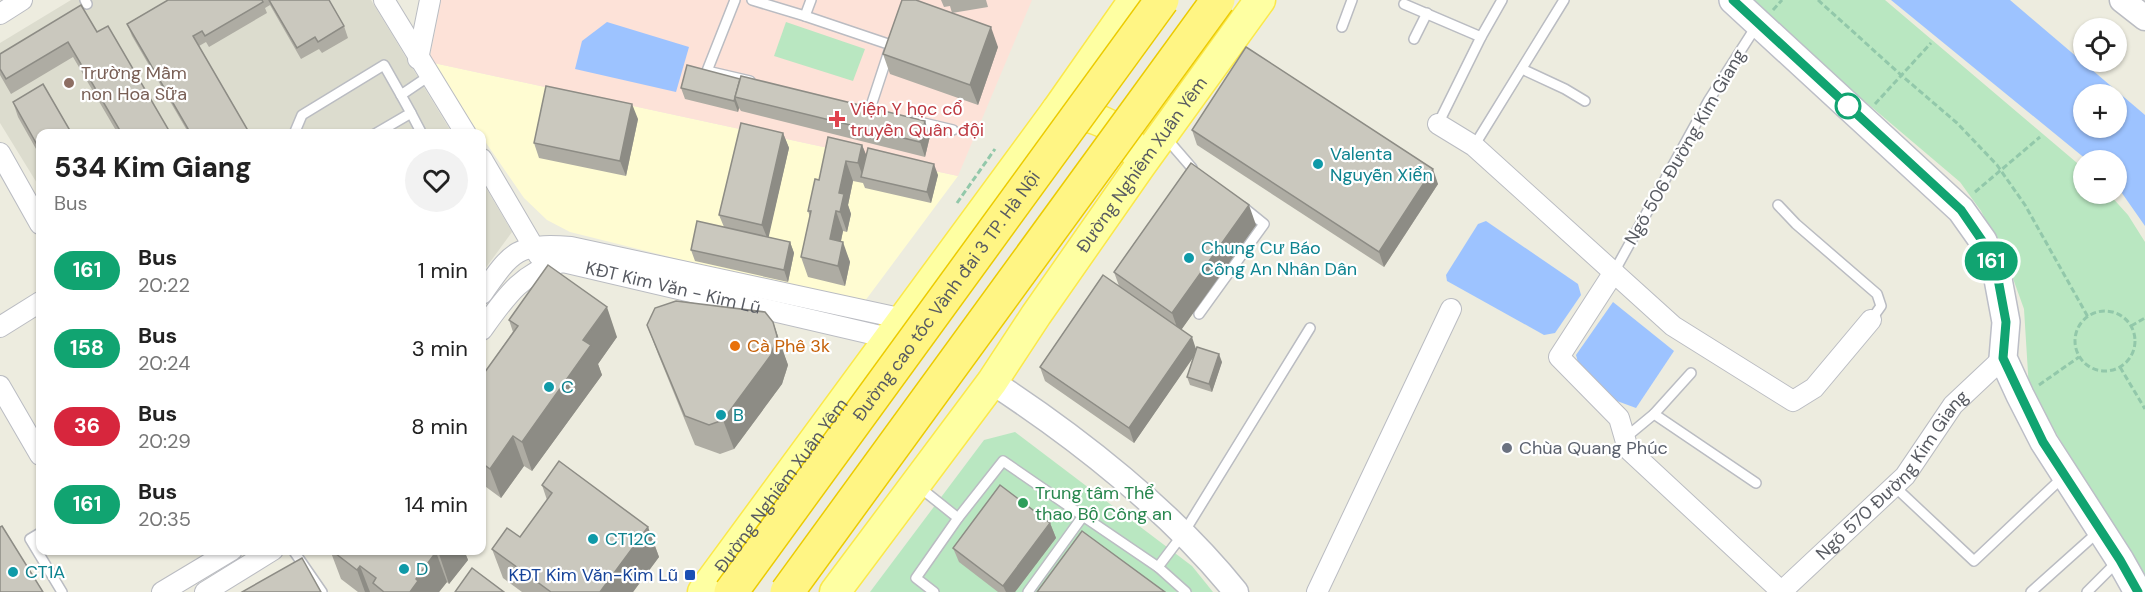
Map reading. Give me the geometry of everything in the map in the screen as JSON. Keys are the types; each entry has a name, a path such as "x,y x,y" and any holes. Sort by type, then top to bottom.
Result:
{"highway":[{"name":"Đường cao tốc Vành đai 3 TP. Hà Nội","path":"731,592 1162,0"},
{"path":"787,592 1218,0"}],"main road":[{"name":"Đường Nghiêm Xuân Yêm","path":"704,592 1134,0"},
{"name":"Đường Nghiêm Xuân Yêm","path":"835,592 992,382 1140,166 1260,0"},
{"path":"1733,0 1764,19 1961,210 1983,242 1998,279 2006,322 2003,358 2043,442 2120,560 2138,592"},
{"path":"1056,110 1084,114 1115,128 1133,146 1140,166"}],"street":[{"path":"0,14 22,0"},
{"path":"385,0 418,59 462,129"},
{"path":"418,59 430,0"},
{"path":"2122,0 2145,18"},
{"path":"1438,124 1474,146 1673,326 1793,401 1814,388 1871,320"},
{"path":"0,153 36,217"},
{"path":"486,166 546,266 520,283 500,304 486,324"},
{"path":"486,288 501,266 515,254 533,246"},
{"name":"KĐT Kim Văn - Kim Lũ","path":"533,246 571,248 669,278"},
{"name":"KĐT Kim Văn - Kim Lũ","path":"546,266 563,262 669,278 897,328"},
{"path":"1614,272 1559,357 1619,418 1628,449 1782,592"},
{"path":"0,327 36,304"},
{"path":"1317,592 1450,309"},
{"name":"Ngõ 570 Đường Kim Giang","path":"1782,592 1905,476 1953,405 2003,358"},
{"path":"992,382 1026,404 1099,460 1183,534 1216,567 1236,592"},
{"path":"0,386 36,448"},
{"path":"162,592 221,555"},
{"path":"227,555 236,574"},
{"path":"205,592 265,555"}],"lane":[{"path":"735,0 707,70 765,84"},
{"path":"752,0 891,45 870,109"},
{"path":"805,16 811,0"},
{"path":"1342,27 1352,0"},
{"path":"1438,124 1502,0"},
{"path":"1474,146 1564,0"},
{"path":"1404,4 1481,37"},
{"path":"1414,39 1426,13"},
{"name":"Ngõ 506 Đường Kim Giang","path":"1614,272 1709,100 1764,19"},
{"path":"296,129 302,115 384,65 419,129"},
{"path":"1522,69 1585,101"},
{"path":"401,94 429,76"},
{"path":"858,107 880,112"},
{"path":"384,129 411,113"},
{"path":"901,117 953,130"},
{"path":"1163,135 1201,175"},
{"path":"1186,177 1192,168"},
{"path":"1199,314 1264,224 1237,203"},
{"path":"1778,206 1818,244 1877,294 1881,306 1871,320"},
{"path":"1158,567 1183,534 1310,328"},
{"path":"1625,438 1654,414 1691,373"},
{"path":"1654,414 1756,483"},
{"path":"934,592 916,578 958,518 1003,462 1158,567 1186,592"},
{"path":"1893,486 1974,561 2065,475"},
{"path":"916,484 958,518"},
{"path":"1028,592 1083,516"},
{"path":"2031,592 2100,530"},
{"path":"36,535 30,539 36,549"},
{"path":"40,555 62,592"},
{"path":"296,555 322,592"},
{"path":"2087,592 2120,560"}],"path":[{"path":"1764,19 1782,0"},
{"path":"1818,0 1957,123 2001,170 2025,205 2088,317"},
{"path":"1875,105 1931,43"},
{"path":"1972,194 2040,137"},
{"path":"957,203 995,149"},
{"path":"2101,311 2110,312 2120,315 2131,327 2135,340 2134,349 2120,367 2104,372 2094,370 2079,357 2075,348 2077,328 2088,317 2101,311"},
{"path":"2131,327 2145,318"},
{"path":"2033,389 2079,357"},
{"path":"2120,367 2145,409"}],"shaded area":[{"path":"71,0 371,0 450,129 36,129 36,182 0,123 0,43"},
{"name":"Viện Y học cổ truyền Quân đội","path":"441,0 1032,0 958,176 429,62"},
{"path":"429,62 958,176 862,305 570,232 547,220 524,198 486,143 486,129 476,129"},
{"path":"486,188 512,232 486,268"}],"green space":[{"path":"1752,0 1885,0 2073,160 2073,204 2118,204 2128,215 2145,242 2145,578 2029,389 2024,309 2006,259 1981,211 1960,182 1789,37"},
{"path":"786,22 865,49 853,81 774,56"},
{"name":"Trung tâm Thể thao Bộ Công an","path":"1015,432 1192,566 1213,592 870,592 984,440"}],"water":[{"path":"1891,0 2010,0 2073,54 2073,72 2095,72 2109,84 2073,84 2073,138 2127,138 2127,100 2145,115 2145,226 2127,200 2127,150 2075,150"},
{"path":"607,22 689,47 676,92 575,69 582,41"},
{"path":"1486,221 1578,284 1581,295 1555,333 1544,335 1447,281 1446,275 1478,224"},
{"path":"1613,302 1674,351 1636,408 1617,401 1579,366 1576,355"}],"building":[{"path":"168,0 262,0 263,2 205,36 202,31 193,36 247,129 188,129 127,24"},
{"path":"269,0 329,0 344,26 318,42 315,37 297,48"},
{"path":"902,0 916,0 991,27 970,85 883,54"},
{"path":"81,5 97,32 108,26 168,129 119,129 68,42 6,79 0,69 0,54"},
{"name":"Valenta Nguyễn Xiển","path":"1246,47 1433,169 1379,252 1192,130"},
{"path":"687,65 740,79 734,101 681,88"},
{"path":"741,76 925,121 920,142 735,97"},
{"path":"43,84 69,129 36,129 36,143 13,102"},
{"path":"546,86 632,104 620,161 534,143"},
{"path":"741,123 783,133 762,225 719,215"},
{"path":"828,137 862,145 858,163 846,161 839,193 844,194 840,212 836,211 830,239 843,242 838,266 801,257 815,179 819,180"},
{"path":"868,148 934,164 927,192 861,177"},
{"name":"Chung Cư Báo Công An Nhân Dân","path":"1191,163 1249,205 1172,313 1114,272"},
{"path":"697,221 790,242 784,270 691,250"},
{"path":"548,265 607,307 583,340 591,345 522,442 513,436 490,469 486,466 486,370 518,326 509,320"},
{"path":"1103,275 1192,337 1129,428 1040,367"},
{"name":"B","path":"676,301 765,312 773,322 777,336 771,355 723,420 709,425 685,416 647,325 655,308"},
{"path":"1197,347 1219,354 1209,384 1187,377"},
{"path":"559,461 648,527 600,592 551,592 492,549 507,528 520,537 552,493 542,485"},
{"path":"1000,485 1050,523 1003,586 953,548"},
{"name":"CT1A","path":"2,526 43,592 0,592 0,527"},
{"path":"1082,531 1165,592 1037,592"},
{"path":"338,555 434,555 416,579 418,581 410,592 384,592 373,583 376,578 360,566 357,570"},
{"path":"302,558 321,592 242,592"},
{"path":"472,568 504,592 455,592"}],"bus line":[{"name":"161","path":"1733,0 1961,210 1983,242 1998,279 2006,322 2003,358 2043,442 2120,560 2138,592"}],"place":[{"name":"Trường Mầm non Hoa Sữa","path":"69,83"},
{"name":"Viện Y học cổ truyền Quân đội","path":"837,119"},
{"name":"Valenta Nguyễn Xiển","path":"1318,164"},
{"name":"Chung Cư Báo Công An Nhân Dân","path":"1189,258"},
{"name":"Cà Phê 3k","path":"735,346"},
{"name":"C","path":"549,387"},
{"name":"B","path":"721,415"},
{"name":"Chùa Quang Phúc","path":"1507,448"},
{"name":"Trung tâm Thể thao Bộ Công an","path":"1023,503"},
{"name":"CT12C","path":"593,539"},
{"name":"D","path":"404,569"},
{"name":"CT1A","path":"13,572"},
{"name":"KĐT Kim Văn-Kim Lũ","path":"690,575"}]}
